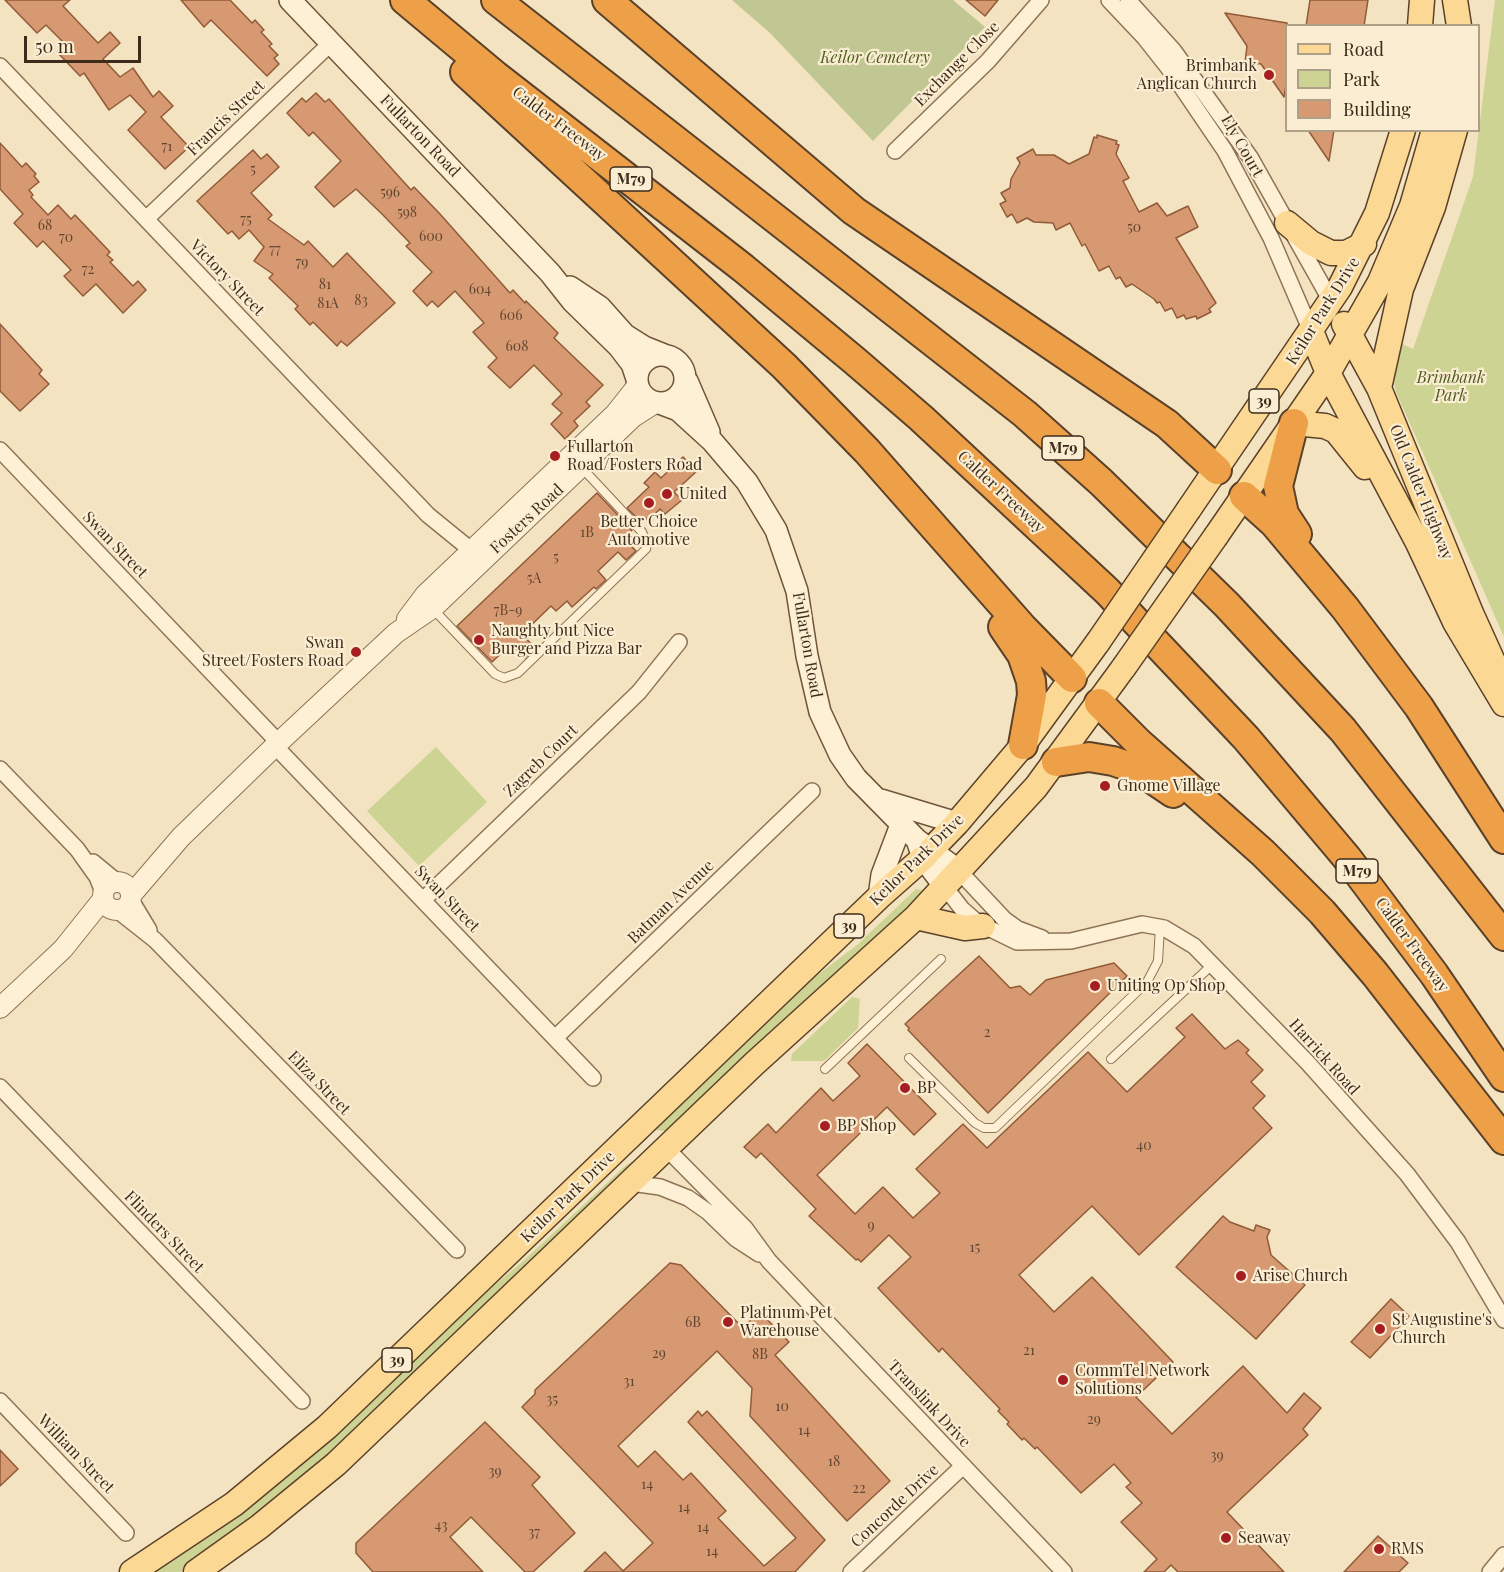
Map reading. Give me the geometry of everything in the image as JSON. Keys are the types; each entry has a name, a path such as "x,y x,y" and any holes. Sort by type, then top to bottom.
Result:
{"highway":[{"path":"390,0 784,366 867,451 1023,628 1072,678"},
{"name":"Calder Freeway","path":"405,0 496,76 666,206 846,354 930,426 1107,591 1246,738 1347,858 1434,974 1504,1077"},
{"name":"M79","path":"496,0 1025,414 1134,514 1267,646 1343,730 1504,936"},
{"path":"527,0 933,328 1025,414"},
{"path":"607,0 854,211 1167,424 1217,470"},
{"path":"1294,423 1278,482 1280,502 1284,514 1327,573 1345,608"},
{"path":"1244,496 1274,523 1345,608 1419,708 1504,840"},
{"path":"923,514 1022,655 1031,681 1032,695 1023,745"},
{"path":"1099,703 1139,743 1263,853 1322,912 1376,974 1504,1140"},
{"path":"1056,762 1095,757 1125,764 1158,781 1277,882 1376,974"}],"main road":[{"name":"Fullarton Road","path":"290,0 626,356 637,382"},
{"path":"1420,24 1422,0"},
{"path":"1450,24 1453,0"},
{"path":"1453,0 1459,24"},
{"name":"Keilor Park Drive","path":"132,1572 210,1521 311,1441 643,1125 879,897 924,849 957,823 1023,745 1098,642 1332,301 1364,244 1389,183 1402,132"},
{"name":"Keilor Park Drive","path":"196,1572 259,1527 336,1464 755,1063 916,918 1056,762 1328,373 1380,282 1397,244 1422,176 1433,132"},
{"path":"1378,388 1401,289 1433,207 1454,132"},
{"path":"1287,223 1311,243 1331,253 1346,253 1364,244"},
{"name":"Fullarton Road","path":"550,273 600,307 625,335 644,347 664,355"},
{"name":"Old Calder Highway","path":"1332,301 1378,388 1471,613 1504,686"},
{"name":"Old Calder Highway","path":"1311,331 1328,373 1418,543 1455,622 1504,704"},
{"path":"664,355 678,362 687,381 675,399 658,403 644,397 637,382 642,364 656,356 664,355"},
{"name":"Fullarton Road","path":"687,381 712,441"},
{"name":"Fullarton Road","path":"658,403 678,410 712,441 747,482 776,530 797,591 807,656 820,712 840,756 875,798 952,879"},
{"path":"1294,423 1325,426 1343,438 1418,543"},
{"path":"1217,470 1244,496"},
{"path":"1072,678 1099,703"},
{"path":"875,798 957,823"},
{"path":"879,897 882,875 901,825"},
{"path":"916,918 965,928 983,926"},
{"path":"643,1125 667,1149"}],"street":[{"name":"Exchange Close","path":"895,151 988,61 1041,0"},
{"name":"Ely Court","path":"1109,0 1144,37 1170,70 1225,151 1271,238 1311,331"},
{"name":"Ely Court","path":"1128,0 1174,51 1239,140 1332,301"},
{"name":"Francis Street","path":"146,219 331,43"},
{"name":"Victory Street","path":"0,66 470,558"},
{"path":"1225,151 1239,140"},
{"name":"Fosters Road","path":"576,462 623,406 637,382"},
{"name":"Fosters Road","path":"396,633 425,595 470,558 576,462 633,417 658,403"},
{"name":"Swan Street","path":"0,450 593,1078"},
{"name":"Fosters Road","path":"0,1008 396,633 432,608 470,558"},
{"name":"Zagreb Court","path":"423,900 639,692 679,642"},
{"name":"Eliza Street","path":"0,769 77,849 97,877 117,896 155,940 457,1251"},
{"name":"Batman Avenue","path":"555,1038 812,791"},
{"name":"Harrick Road","path":"952,879 962,909 983,926 1017,942 1071,941 1142,924 1160,927 1183,937 1308,1063 1407,1174 1458,1242 1504,1320"},
{"name":"Harrick Road","path":"952,879 1018,929 1053,941"},
{"name":"Flinders Street","path":"0,1087 302,1401"},
{"name":"Translink Drive","path":"667,1149 745,1228 769,1260 1064,1572"},
{"name":"Translink Drive","path":"631,1183 660,1187 688,1198 708,1212 736,1239 769,1260"},
{"name":"William Street","path":"0,1401 126,1533"},
{"name":"Concorde Drive","path":"851,1572 963,1466"},
{"path":"1490,1572 1504,1555"}],"lane":[{"path":"432,608 495,674 504,678 518,673 646,549 647,544 642,532 576,462"},
{"path":"909,1058 975,1123 984,1128 995,1128 1148,982 1158,961 1160,927"},
{"path":"825,1069 940,960"},
{"path":"1111,1059 1212,965"}],"green space":[{"name":"Keilor Cemetery","path":"732,0 953,0 985,27 873,141 770,33"},
{"name":"Brimbank Park","path":"1495,0 1504,0 1504,637 1396,392 1391,369 1395,341 1413,349 1473,177"},
{"path":"436,747 487,802 419,866 367,811"},
{"path":"916,889 922,890 914,901 672,1132 654,1130 795,992 857,945"},
{"path":"852,997 860,999 858,1028 824,1061 791,1061 792,1054"},
{"path":"638,1158 338,1450 204,1557 180,1572 150,1572 521,1263 625,1166"}],"building":[{"path":"5,0 70,0 63,6 98,43 110,32 120,43 103,59 120,77 133,68 153,97 159,91 173,106 161,117 189,147 165,169 128,130 146,112 130,95 109,110 84,73 80,76 57,52 65,44 46,25 37,33"},
{"path":"181,0 230,0 252,23 255,20 264,30 261,32 272,44 269,46 278,55 274,58 279,64 267,76 211,20 204,27"},
{"path":"966,0 998,0 985,16"},
{"path":"1310,0 1368,0 1364,24 1306,24"},
{"path":"1225,13 1287,23 1285,24 1284,97 1261,64 1245,62 1247,46"},
{"path":"316,93 325,102 329,99 411,190 414,187 440,214 510,293 513,290 558,333 554,338 603,385 586,402 590,406 574,421 578,426 565,439 551,424 562,413 552,404 562,394 534,365 510,388 488,367 497,358 473,332 484,323 455,291 438,307 432,301 427,306 413,291 432,272 406,246 410,243 382,214 356,189 334,207 315,187 341,161 313,132 309,136 287,113 302,98 306,102"},
{"path":"1309,132 1334,132 1329,161"},
{"path":"1097,135 1117,141 1116,144 1119,145 1116,154 1129,178 1123,181 1139,212 1157,203 1167,216 1188,206 1198,227 1176,238 1216,303 1209,309 1211,312 1197,319 1196,316 1186,319 1184,315 1177,318 1172,308 1165,311 1160,302 1157,303 1132,284 1126,287 1120,277 1116,279 1109,266 1099,271 1085,244 1082,246 1070,223 1056,230 1053,223 1034,222 1027,218 1017,223 1012,214 1007,217 1000,204 1006,201 1001,193 1010,188 1011,179 1020,163 1017,158 1033,149 1036,155 1054,155 1069,164 1089,154 1094,137 1097,138"},
{"path":"0,143 22,167 26,163 36,174 34,176 39,182 29,190 33,195 31,197 48,215 58,205 71,219 75,215 110,252 107,255 113,260 110,262 133,286 138,281 146,290 123,313 96,284 83,296 64,276 71,270 43,241 37,247 14,223 23,214 0,189"},
{"path":"253,150 261,159 267,154 279,167 251,193 272,215 268,219 304,245 308,241 333,267 347,253 395,303 347,346 341,341 337,346 313,322 310,325 295,309 298,306 269,278 273,274 254,261 264,247 249,230 239,239 232,231 228,234 197,201"},
{"path":"0,324 42,370 39,374 49,384 20,411 0,391"},
{"path":"683,457 697,471 674,492 682,500 665,514 660,509 648,521 646,518 641,522 627,508 649,487 644,483 655,472 661,478"},
{"path":"597,493 632,530 624,539 636,551 626,560 618,552 598,571 606,580 596,589 594,587 572,607 567,601 556,611 551,606 522,634 535,648 525,658 511,644 492,662 457,626"},
{"path":"979,956 1010,988 1020,986 1030,995 1046,980 1114,963 1127,976 988,1113 908,1030 905,1024"},
{"path":"1192,1014 1225,1049 1238,1040 1249,1050 1246,1053 1263,1070 1251,1082 1265,1096 1253,1108 1272,1128 1139,1255 1092,1206 1019,1275 1054,1312 1092,1277 1173,1362 1136,1397 1172,1434 1243,1366 1287,1413 1304,1393 1321,1408 1303,1429 1308,1435 1227,1512 1284,1572 1178,1572 1171,1565 1164,1572 1144,1572 1157,1559 1121,1522 1142,1503 1126,1487 1131,1483 1114,1464 1081,1493 1037,1447 1035,1449 1024,1438 1022,1440 1007,1424 1009,1422 998,1411 1000,1409 942,1348 939,1352 878,1288 911,1257 889,1235 861,1262 856,1260 809,1216 816,1209 761,1153 756,1158 744,1147 768,1124 776,1133 821,1088 833,1101 860,1076 848,1063 867,1044 936,1114 914,1135 887,1107 817,1175 855,1214 883,1187 913,1218 940,1193 916,1169 963,1124 987,1148 1088,1052 1127,1092 1185,1037 1176,1028"},
{"name":"Arise Church","path":"1223,1216 1230,1222 1254,1231 1256,1225 1270,1230 1267,1237 1271,1255 1305,1285 1256,1339 1176,1267"},
{"path":"670,1263 681,1265 743,1328 759,1311 789,1342 775,1355 890,1481 847,1521 750,1416 752,1388 717,1351 618,1446 638,1467 655,1451 683,1480 691,1473 726,1511 718,1518 764,1566 796,1538 688,1422 698,1411 702,1416 707,1411 825,1540 795,1572 584,1572 605,1552 623,1571 653,1543 522,1407 535,1394 535,1390"},
{"name":"St Augustine's Church","path":"1391,1299 1409,1316 1370,1358 1351,1342"},
{"path":"485,1422 540,1477 532,1485 575,1533 533,1572 525,1572 471,1517 450,1537 483,1572 373,1572 356,1553 356,1543"},
{"path":"0,1450 18,1469 0,1486"},
{"name":"RMS","path":"1378,1536 1408,1563 1399,1572 1344,1572"}],"place":[{"name":"Brimbank Anglican Church","path":"1269,75"},
{"name":"Fullarton Road/Fosters Road","path":"555,456"},
{"name":"United","path":"667,494"},
{"name":"Better Choice Automotive","path":"649,503"},
{"name":"Naughty but Nice Burger and Pizza Bar","path":"479,640"},
{"name":"Swan Street/Fosters Road","path":"356,652"},
{"name":"Gnome Village","path":"1105,786"},
{"name":"Uniting Op Shop","path":"1095,986"},
{"name":"BP","path":"905,1088"},
{"name":"BP Shop","path":"825,1126"},
{"name":"Arise Church","path":"1241,1276"},
{"name":"Platinum Pet Warehouse","path":"728,1322"},
{"name":"St Augustine's Church","path":"1380,1329"},
{"name":"CommTel Network Solutions","path":"1063,1380"},
{"name":"Seaway","path":"1226,1538"},
{"name":"RMS","path":"1379,1549"}]}
